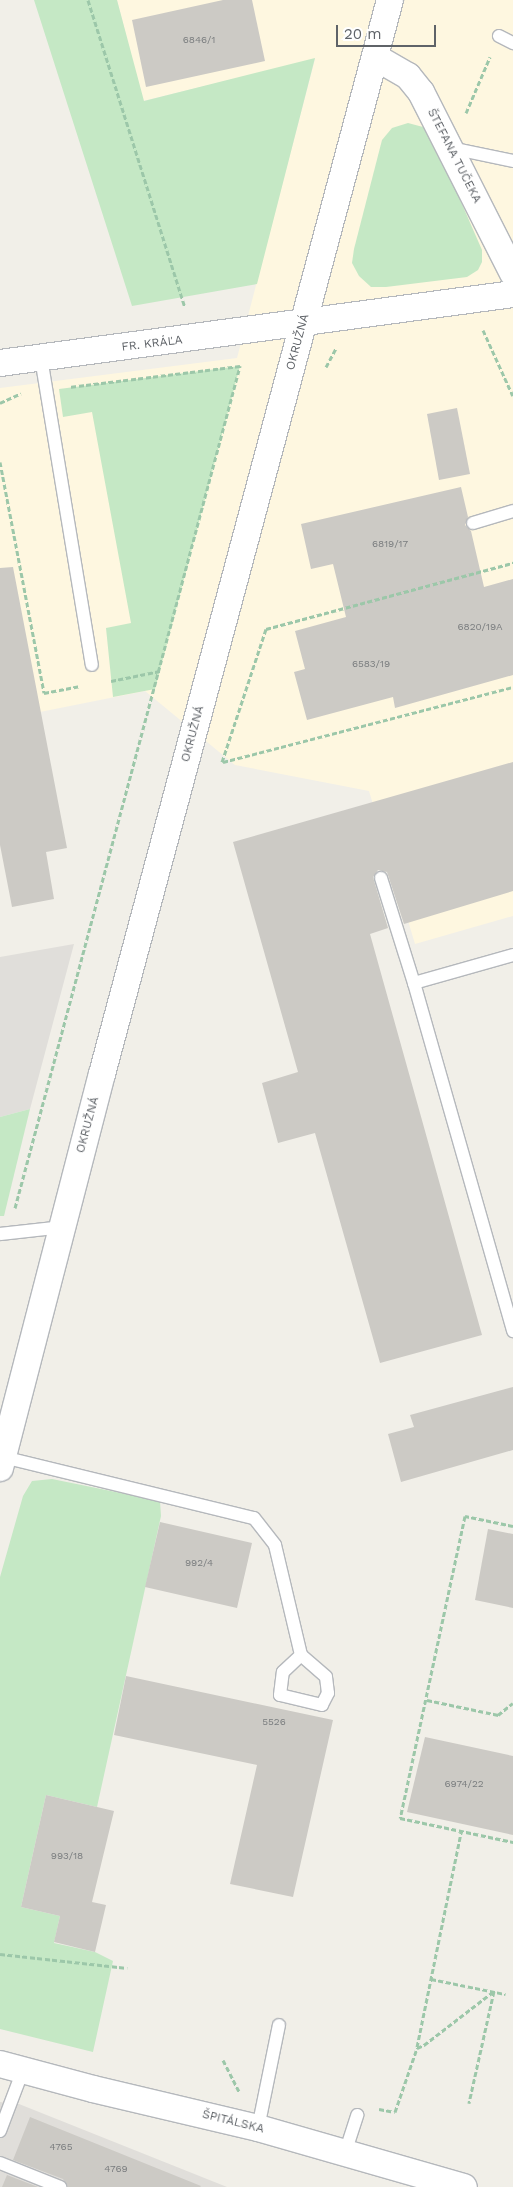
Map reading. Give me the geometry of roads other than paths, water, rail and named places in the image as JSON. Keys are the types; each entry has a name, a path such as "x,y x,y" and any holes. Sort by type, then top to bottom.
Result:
{"street":[{"name":"OKRUŽNÁ","path":"2,1463 6,1421 62,1227 390,0"},
{"name":"ŠTEFANA TUČEKA","path":"375,57 408,76 421,92 513,273"},
{"name":"FR. KRÁĽA","path":"0,363 513,294"},
{"name":"ŠPITÁLSKA","path":"12,2067 258,2128 345,2153 427,2182 464,2187"}],"lane":[{"path":"499,36 513,42"},
{"path":"450,148 513,161"},
{"path":"41,358 92,665"},
{"path":"473,523 513,511"},
{"path":"381,878 414,984 513,1331"},
{"path":"414,984 513,955"},
{"path":"4,1233 62,1227"},
{"path":"2,1463 254,1518 275,1545 301,1655"},
{"path":"258,2128 279,2024"},
{"path":"0,2131 12,2067"},
{"path":"345,2153 357,2115"},
{"path":"0,2163 60,2187"}]}
